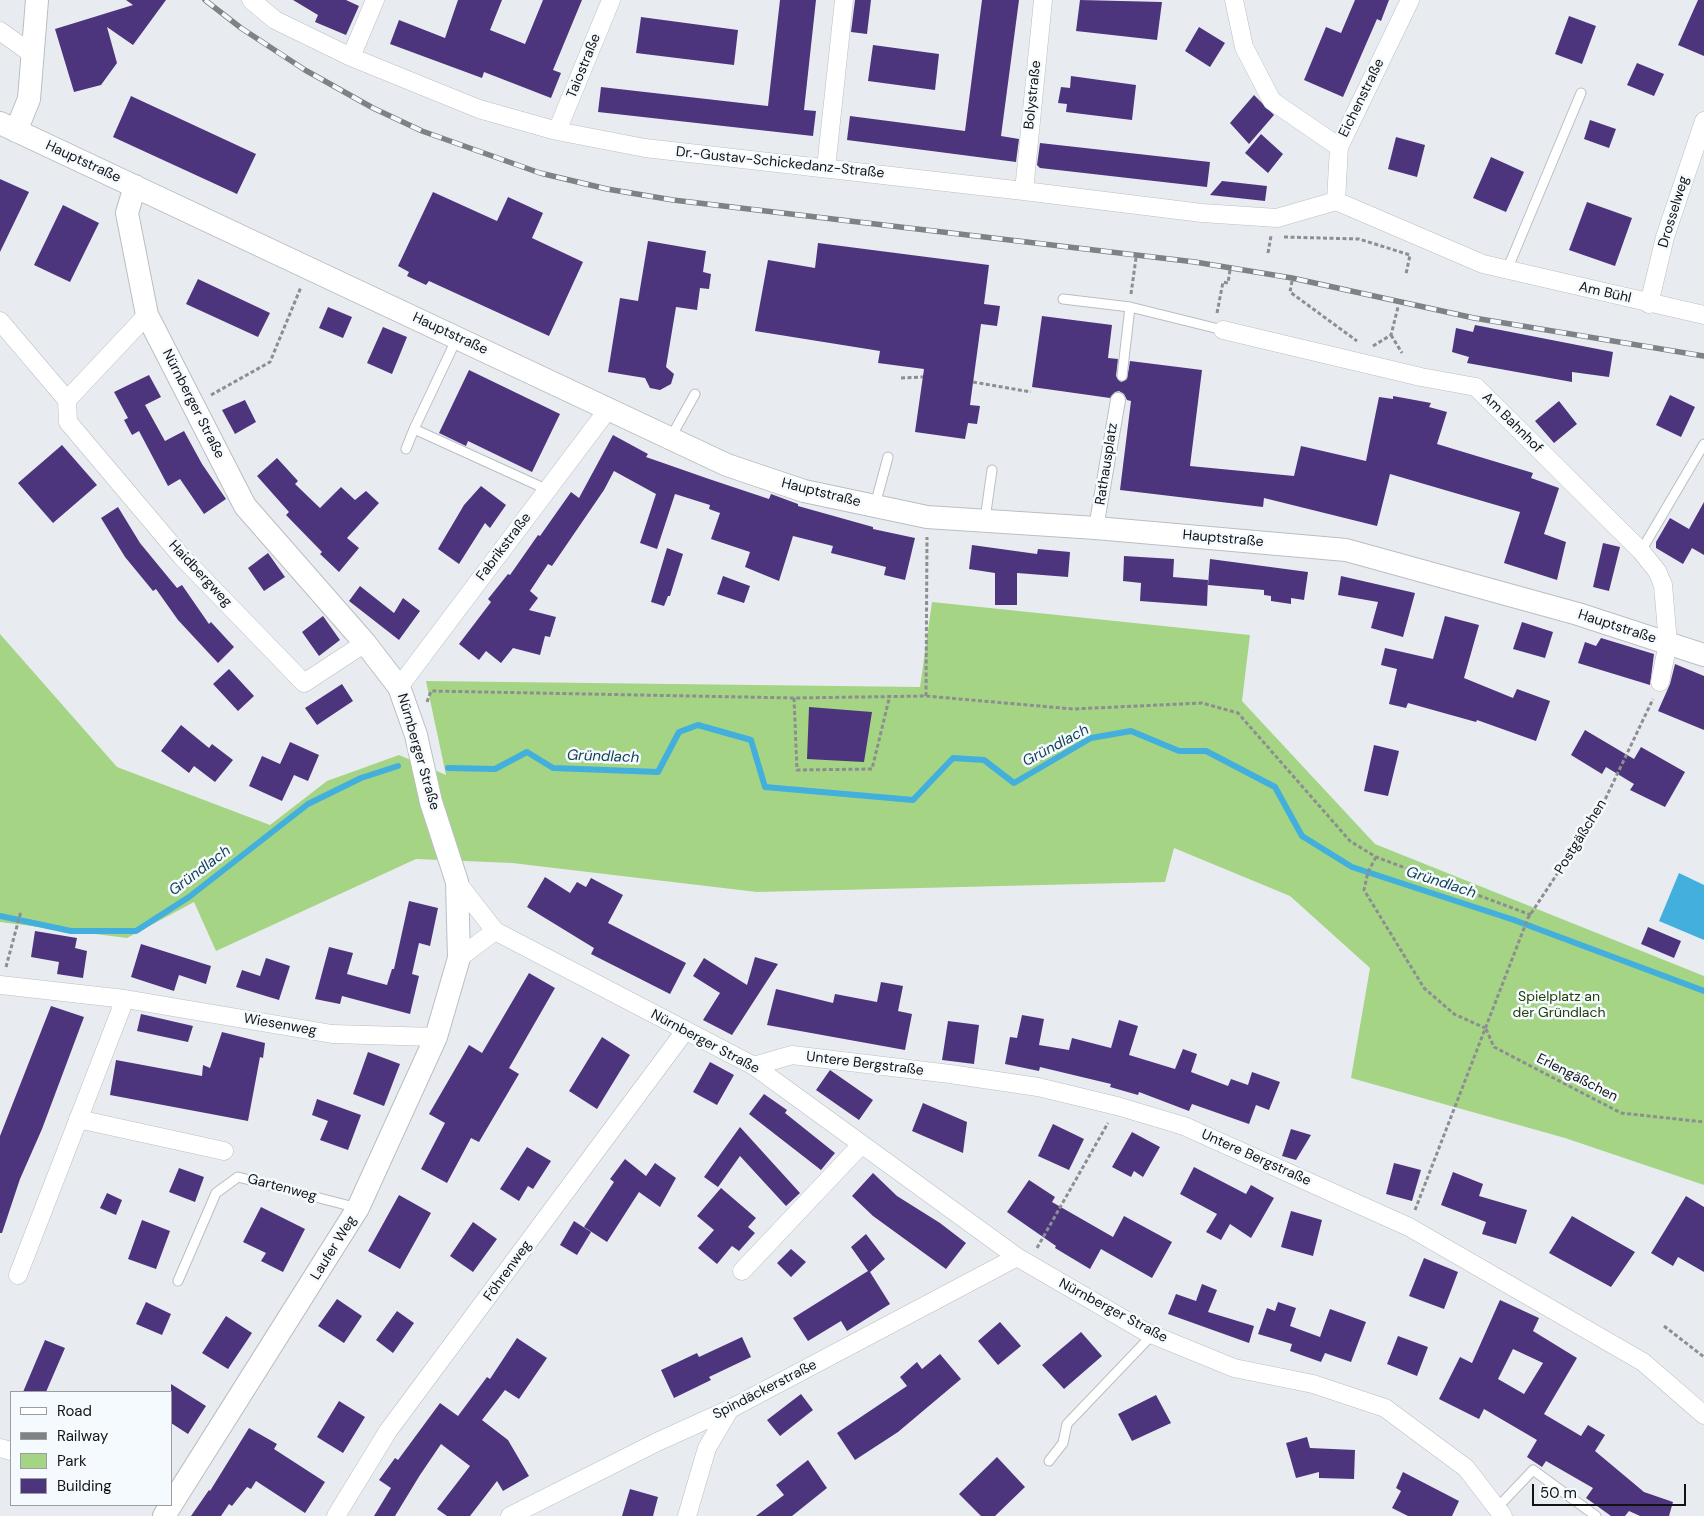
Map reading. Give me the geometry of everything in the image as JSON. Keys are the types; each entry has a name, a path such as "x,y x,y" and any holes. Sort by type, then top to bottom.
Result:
{"street":[{"path":"8,127 29,99 37,0"},
{"name":"Dr.-Gustav-Schickedanz-Straße","path":"251,0 275,20 351,57 479,109 556,131 645,148 1024,191 1202,214 1277,218 1336,201"},
{"path":"351,57 375,0"},
{"name":"Taiostraße","path":"556,131 611,0"},
{"path":"826,168 844,0"},
{"name":"Bolystraße","path":"1024,191 1043,0"},
{"path":"1234,0 1244,47 1272,101 1339,147"},
{"name":"Eichenstraße","path":"1336,201 1339,147 1410,0"},
{"path":"0,31 32,54"},
{"name":"Drosselweg","path":"1649,304 1665,237 1704,121"},
{"name":"Hauptstraße","path":"8,127 671,437 727,465 804,491 927,517 1096,528 1346,550 1578,614 1704,655"},
{"name":"Nürnberger Straße","path":"135,186 127,213 147,315 245,506 365,643 399,687 416,735 431,802 458,882 495,931 754,1066 1022,1260 1152,1335 1234,1368 1313,1384 1385,1408 1466,1468 1500,1512"},
{"name":"Am Bühl","path":"1336,201 1483,264 1649,304 1704,315"},
{"path":"0,321 67,400 147,315"},
{"name":"Am Bahnhof","path":"1219,329 1421,377 1476,387 1653,565 1663,585 1668,643"},
{"name":"Haidbergweg","path":"67,400 68,422 182,556 304,683 365,643"},
{"name":"Rathausplatz","path":"1096,528 1118,400"},
{"name":"Fabrikstraße","path":"399,687 609,408"},
{"path":"1660,682 1668,643"},
{"name":"Laufer Weg","path":"172,1503 358,1208 436,1037 458,958 458,882"},
{"path":"458,958 495,931"},
{"name":"Wiesenweg","path":"1,985 125,999 332,1034 436,1037"},
{"path":"18,1275 125,999"},
{"name":"Föhrenweg","path":"336,1516 388,1431 685,1031"},
{"name":"Untere Bergstraße","path":"754,1066 792,1055 1038,1087 1117,1106 1184,1126 1409,1227 1643,1362 1704,1415"},
{"path":"78,1119 224,1151"},
{"path":"742,1271 861,1145"},
{"name":"Spindäckerstraße","path":"510,1516 657,1442 730,1409 1022,1260"},
{"path":"687,1516 707,1448 730,1409"}],"lane":[{"path":"1507,270 1581,92"},
{"path":"1063,299 1130,308 1219,329"},
{"path":"1122,376 1130,308"},
{"path":"406,450 414,429 458,337"},
{"path":"671,437 695,394"},
{"path":"414,429 548,490"},
{"path":"1641,551 1704,444"},
{"path":"874,506 888,457"},
{"path":"985,522 992,470"},
{"name":"Gartenweg","path":"178,1280 216,1193 238,1177 358,1208"},
{"path":"1048,1461 1063,1443 1067,1424 1152,1335"},
{"path":"1500,1512 1533,1470 1596,1516"}],"path":[{"path":"1268,253 1271,236 1358,239 1410,255 1406,274"},
{"path":"1130,308 1136,258"},
{"path":"193,404 270,362 309,268"},
{"path":"1219,329 1223,282 1228,283 1230,270"},
{"path":"1292,281 1290,292 1358,342"},
{"path":"1376,345 1391,335 1398,307"},
{"path":"1391,335 1402,353"},
{"path":"901,378 923,378"},
{"path":"973,382 1031,392"},
{"path":"926,696 927,517"},
{"name":"Postgäßchen","path":"1409,1227 1529,916 1602,806 1660,682"},
{"path":"416,735 431,691 794,698 890,695 926,696 1073,709 1202,703 1238,713 1350,841 1376,857 1529,916"},
{"path":"794,698 797,770 872,769 890,695"},
{"path":"1376,857 1368,872 1364,890 1424,988 1454,1014 1485,1028"},
{"path":"1,985 21,911"},
{"name":"Erlengäßchen","path":"1485,1028 1494,1048 1621,1113 1704,1122"},
{"path":"1022,1260 1104,1132"},
{"path":"1664,1326 1704,1357"}],"green space":[{"name":"Spielplatz an der Gründlach","path":"932,602 1250,635 1242,701 1375,844 1704,976 1704,1185 1565,1138 1351,1078 1370,968 1290,896 1174,848 1165,882 757,892 512,863 416,859 216,951 194,902 127,938 0,922 0,634 117,767 270,825 327,781 399,755 446,775 426,681 920,687"}],"water":[{"path":"1679,873 1704,885 1704,940 1659,921"}],"building":[{"path":"126,0 166,0 133,45 107,27 117,63 101,85 74,92 55,29 133,5"},
{"path":"293,0 346,0 359,6 346,35 315,22 318,15"},
{"path":"458,0 502,0 490,30 525,44 543,0 582,0 553,70 561,73 551,98 484,72 482,78 390,44 399,20 445,38"},
{"path":"780,0 816,0 804,110 816,111 813,136 598,112 601,87 768,106"},
{"path":"855,0 871,0 867,34 851,32"},
{"path":"982,0 1019,0 1001,136 1019,139 1016,162 847,140 850,116 965,131"},
{"path":"1080,0 1162,2 1157,40 1076,31"},
{"path":"1355,0 1389,0 1381,21 1377,19 1343,97 1304,80 1326,27 1341,33"},
{"path":"1698,0 1704,0 1704,56 1678,45"},
{"path":"1569,16 1596,26 1582,64 1555,54"},
{"path":"641,17 738,30 734,65 636,53"},
{"path":"1199,27 1225,43 1210,67 1185,51"},
{"path":"873,45 939,54 935,90 868,81"},
{"path":"1637,63 1664,74 1654,96 1627,85"},
{"path":"1071,76 1136,85 1132,120 1066,112 1067,104 1058,103 1061,87 1070,88"},
{"path":"1254,95 1274,115 1249,144 1230,123"},
{"path":"131,96 256,154 237,194 113,137"},
{"path":"1590,120 1616,129 1609,148 1584,139"},
{"path":"1261,134 1283,154 1268,173 1245,153"},
{"path":"1396,137 1425,145 1417,177 1388,169"},
{"path":"1040,143 1210,162 1207,187 1040,168 1037,165"},
{"path":"1491,157 1524,172 1506,212 1473,198"},
{"path":"0,179 29,192 0,252"},
{"path":"1222,181 1267,186 1265,201 1210,195"},
{"path":"433,192 497,221 508,197 543,213 532,238 583,262 549,336 429,281 426,285 407,276 409,272 398,266"},
{"path":"1587,202 1632,218 1615,266 1569,250"},
{"path":"63,205 99,223 70,282 34,265"},
{"path":"648,241 706,251 703,272 711,274 709,289 700,288 697,310 676,307 666,367 674,374 671,384 660,390 650,388 645,378 608,372 620,298 638,301"},
{"path":"818,243 989,265 984,304 1000,306 997,326 981,324 970,405 980,406 977,424 968,423 965,439 915,432 924,369 878,363 880,351 755,331 768,260 815,268"},
{"path":"198,279 270,313 258,337 186,304"},
{"path":"328,307 352,317 343,338 319,328"},
{"path":"1042,316 1112,325 1108,358 1118,359 1116,376 1121,382 1127,379 1130,361 1202,370 1190,466 1294,476 1301,446 1366,461 1379,397 1393,399 1393,396 1431,403 1429,407 1447,412 1437,444 1533,473 1531,478 1559,488 1544,534 1566,542 1557,580 1504,563 1520,512 1390,474 1377,526 1264,498 1263,507 1120,490 1131,401 1127,400 1124,394 1119,391 1115,392 1110,398 1032,387"},
{"path":"1475,325 1613,352 1609,377 1572,372 1572,382 1467,363 1469,357 1452,352 1456,328 1473,332"},
{"path":"383,327 407,337 392,374 367,363"},
{"path":"469,370 560,414 532,472 468,441 466,446 439,433"},
{"path":"149,375 161,397 145,405 165,441 184,431 202,464 226,499 204,514 180,479 168,486 139,431 132,435 124,420 128,418 114,392"},
{"path":"1670,395 1695,407 1681,437 1656,425"},
{"path":"245,400 256,422 235,434 222,410"},
{"path":"1559,401 1577,424 1554,443 1535,421"},
{"path":"613,435 648,454 646,457 709,479 769,499 771,494 798,504 798,506 873,527 873,529 915,538 905,580 884,575 886,567 831,553 833,546 793,536 779,581 745,567 750,552 711,539 720,513 709,509 710,505 675,494 657,549 640,543 656,494 614,471 604,490 552,566 548,564 530,591 538,598 529,610 556,617 550,637 545,636 540,655 513,648 501,663 486,651 479,660 459,644 491,602 488,599 508,574 510,575 571,492 579,498"},
{"path":"62,445 97,485 53,523 18,483"},
{"path":"277,458 298,481 295,484 320,508 341,487 355,500 366,491 379,503 347,538 359,548 339,572 320,554 322,552 286,515 289,512 257,476"},
{"path":"481,486 506,505 490,528 485,523 459,564 438,549 464,505"},
{"path":"1704,502 1704,555 1692,548 1683,564 1656,548 1656,542 1670,518 1689,529"},
{"path":"118,507 140,543 177,588 182,585 209,624 211,622 234,647 218,663 178,620 156,589 153,591 125,557 101,518"},
{"path":"1603,543 1620,547 1609,591 1593,587"},
{"path":"972,545 1037,554 1038,549 1070,552 1068,577 1017,573 1017,605 995,605 995,573 969,569"},
{"path":"667,548 683,554 670,596 668,596 664,606 651,602"},
{"path":"268,553 285,577 264,591 248,568"},
{"path":"1124,556 1174,559 1173,577 1208,580 1207,606 1140,601 1141,583 1123,581"},
{"path":"1210,559 1308,572 1304,600 1291,598 1291,604 1271,601 1271,596 1264,595 1264,590 1208,585"},
{"path":"723,576 750,586 744,603 717,594"},
{"path":"1341,576 1415,593 1403,637 1371,628 1378,602 1338,595"},
{"path":"360,586 394,613 403,598 420,611 399,640 349,601"},
{"path":"323,616 340,640 319,656 302,632"},
{"path":"1445,616 1479,625 1464,678 1513,698 1517,689 1550,701 1536,741 1477,720 1476,722 1408,703 1406,708 1389,704 1397,669 1381,665 1385,648 1433,659"},
{"path":"1522,622 1553,632 1545,658 1513,649"},
{"path":"1601,638 1654,654 1650,685 1578,663 1585,642 1596,646"},
{"path":"1675,664 1704,676 1704,730 1658,711 1670,684"},
{"path":"229,669 254,696 238,711 213,684"},
{"path":"342,684 353,701 317,725 305,708"},
{"path":"809,707 872,712 864,762 807,759"},
{"path":"181,725 209,748 212,744 233,760 215,782 194,766 189,773 161,751"},
{"path":"1585,730 1634,759 1641,747 1685,772 1665,807 1630,790 1634,784 1606,767 1602,774 1571,755"},
{"path":"290,742 319,755 308,781 294,775 282,801 249,786 262,756 280,764"},
{"path":"1374,745 1399,751 1388,796 1364,791"},
{"path":"545,877 570,893 577,882 586,887 591,878 623,895 608,923 686,963 670,994 591,954 594,948 527,907"},
{"path":"409,901 438,908 430,946 419,943 412,974 419,976 410,1014 342,996 340,1004 315,999 329,947 353,953 347,974 387,985 392,969 394,969"},
{"path":"1648,927 1681,941 1674,958 1641,944"},
{"path":"35,931 77,938 75,948 87,951 83,978 57,974 59,962 31,957"},
{"path":"141,944 211,966 206,984 179,975 174,991 131,977"},
{"path":"755,957 778,964 732,1035 703,1020 720,993 693,976 704,958 747,985"},
{"path":"266,958 290,966 279,1000 236,987 242,970 260,976"},
{"path":"529,973 555,988 509,1068 519,1074 479,1142 471,1138 447,1183 421,1169 445,1123 429,1114 469,1045 482,1053"},
{"path":"881,982 903,986 898,1011 912,1014 905,1050 767,1025 776,989 833,1003 835,994 877,1002"},
{"path":"51,1006 84,1017 42,1129 20,1179 2,1233 0,1233 0,1136"},
{"path":"141,1014 193,1026 188,1042 137,1031"},
{"path":"1022,1015 1044,1019 1039,1045 1069,1050 1072,1038 1111,1048 1119,1020 1138,1026 1129,1055 1175,1069 1183,1049 1197,1054 1191,1072 1228,1086 1231,1079 1248,1085 1252,1072 1280,1082 1269,1110 1256,1105 1249,1124 1192,1104 1189,1111 1139,1092 1138,1095 1110,1087 1111,1084 1040,1067 1039,1071 1005,1064 1010,1037 1017,1038"},
{"path":"948,1021 979,1025 974,1064 942,1060"},
{"path":"222,1032 265,1043 263,1058 260,1057 248,1121 110,1095 116,1060 202,1076 203,1065 210,1068"},
{"path":"602,1037 630,1055 597,1109 569,1091"},
{"path":"368,1052 400,1064 384,1106 353,1094"},
{"path":"710,1062 734,1075 717,1105 693,1092"},
{"path":"830,1070 873,1100 859,1120 816,1090"},
{"path":"764,1094 787,1110 785,1113 835,1153 821,1170 749,1114"},
{"path":"317,1099 361,1115 348,1150 320,1140 328,1121 312,1115"},
{"path":"923,1103 967,1122 963,1153 912,1131"},
{"path":"1053,1124 1084,1139 1069,1170 1038,1156"},
{"path":"740,1127 800,1193 786,1206 740,1156 718,1187 704,1177"},
{"path":"1291,1129 1311,1135 1296,1160 1282,1156"},
{"path":"1132,1132 1160,1147 1143,1177 1134,1171 1131,1177 1112,1167"},
{"path":"527,1147 551,1161 533,1189 528,1186 519,1201 500,1189"},
{"path":"625,1159 646,1176 655,1163 676,1178 660,1207 639,1192 607,1242 584,1227 614,1182 610,1179"},
{"path":"1394,1163 1421,1170 1412,1201 1386,1194"},
{"path":"1194,1167 1246,1194 1251,1185 1274,1198 1251,1238 1230,1224 1221,1240 1206,1232 1217,1214 1180,1194"},
{"path":"179,1168 204,1177 195,1202 169,1192"},
{"path":"1453,1172 1483,1184 1479,1196 1527,1210 1516,1244 1482,1234 1486,1222 1441,1205"},
{"path":"873,1173 897,1196 940,1223 966,1243 946,1269 873,1216 852,1196"},
{"path":"1029,1180 1055,1197 1052,1202 1113,1237 1124,1216 1172,1242 1152,1278 1101,1249 1090,1269 1055,1248 1056,1246 1007,1212"},
{"path":"721,1188 756,1218 748,1227 755,1233 739,1251 732,1246 717,1264 698,1248 714,1230 697,1216"},
{"path":"107,1193 122,1200 116,1215 100,1208"},
{"path":"399,1195 431,1213 400,1269 368,1251"},
{"path":"1686,1196 1704,1207 1704,1272 1678,1257 1673,1266 1651,1253"},
{"path":"261,1207 305,1229 283,1272 261,1261 266,1253 243,1242"},
{"path":"1291,1211 1322,1220 1313,1256 1281,1247"},
{"path":"1572,1216 1635,1252 1611,1287 1549,1253"},
{"path":"142,1220 170,1231 156,1269 128,1259"},
{"path":"574,1221 591,1232 577,1255 560,1245"},
{"path":"473,1222 497,1239 473,1272 450,1256"},
{"path":"866,1234 885,1259 870,1272 890,1304 847,1331 841,1321 808,1341 793,1318 868,1271 851,1247"},
{"path":"791,1249 806,1262 791,1277 777,1263"},
{"path":"1424,1258 1458,1272 1444,1309 1409,1296"},
{"path":"1202,1284 1217,1290 1208,1312 1254,1326 1249,1343 1168,1314 1176,1294 1196,1301"},
{"path":"337,1299 362,1316 344,1343 318,1326"},
{"path":"1500,1300 1539,1318 1533,1331 1577,1358 1544,1414 1581,1436 1588,1425 1605,1435 1595,1451 1644,1492 1673,1502 1669,1516 1640,1516 1629,1511 1625,1516 1611,1516 1586,1498 1593,1488 1546,1461 1542,1467 1527,1457 1537,1440 1484,1409 1479,1419 1439,1399 1460,1357 1472,1363","holes":["1513,1349 1543,1363 1524,1394 1498,1379"]},
{"path":"146,1302 171,1314 162,1335 136,1324"},
{"path":"1278,1302 1296,1308 1290,1326 1320,1337 1330,1309 1366,1322 1351,1362 1325,1353 1321,1362 1290,1351 1292,1344 1258,1334 1267,1308 1275,1311"},
{"path":"397,1311 414,1323 393,1353 376,1340"},
{"path":"226,1316 252,1333 228,1369 202,1353"},
{"path":"1000,1322 1021,1346 998,1365 978,1341"},
{"path":"1081,1332 1102,1356 1064,1389 1042,1365"},
{"path":"1398,1336 1428,1347 1417,1376 1387,1364"},
{"path":"742,1337 751,1357 709,1377 711,1380 674,1398 661,1370 697,1353 699,1357"},
{"path":"517,1338 547,1358 519,1399 505,1390 482,1420 508,1440 529,1476 503,1491 497,1481 470,1516 447,1516 437,1509 470,1466 441,1444 395,1516 374,1516 391,1488 379,1480 395,1458 398,1460 440,1403 458,1416 487,1377 490,1379"},
{"path":"45,1340 65,1348 46,1391 23,1391"},
{"path":"940,1354 961,1379 898,1432 855,1460 837,1433 907,1386 900,1377 917,1362 922,1369"},
{"path":"171,1384 206,1406 188,1434 172,1424"},
{"path":"801,1394 813,1410 780,1436 767,1420"},
{"path":"1156,1395 1171,1423 1132,1441 1118,1414"},
{"path":"339,1401 365,1417 343,1453 317,1437"},
{"path":"249,1428 277,1444 274,1449 325,1482 305,1513 256,1481 251,1489 247,1487 232,1506 229,1504 221,1516 191,1516 210,1491"},
{"path":"1307,1437 1310,1448 1355,1450 1354,1479 1319,1478 1319,1472 1296,1478 1286,1443"},
{"path":"997,1457 1025,1487 995,1516 981,1516 959,1494"},
{"path":"808,1460 827,1488 792,1516 756,1516 784,1495 776,1485"},
{"path":"1403,1472 1459,1501 1452,1516 1408,1516 1392,1508 1401,1491 1396,1488"},
{"path":"630,1489 658,1497 653,1516 622,1516"}],"waterway":[{"name":"Gründlach","path":"448,768 495,769 527,752 553,768 658,772 679,732 698,725 751,740 765,787 913,800 953,758 984,760 1014,783 1091,738 1131,731 1179,751 1206,751 1275,787 1302,836 1352,867 1514,920 1704,991"},
{"name":"Gründlach","path":"0,916 71,931 136,931 189,897 308,804 361,778 398,766"}],"railway":[{"path":"205,0 241,28 305,70 373,108 422,131 540,173 607,189 673,200 1195,262 1292,278 1474,318 1704,356"}]}
